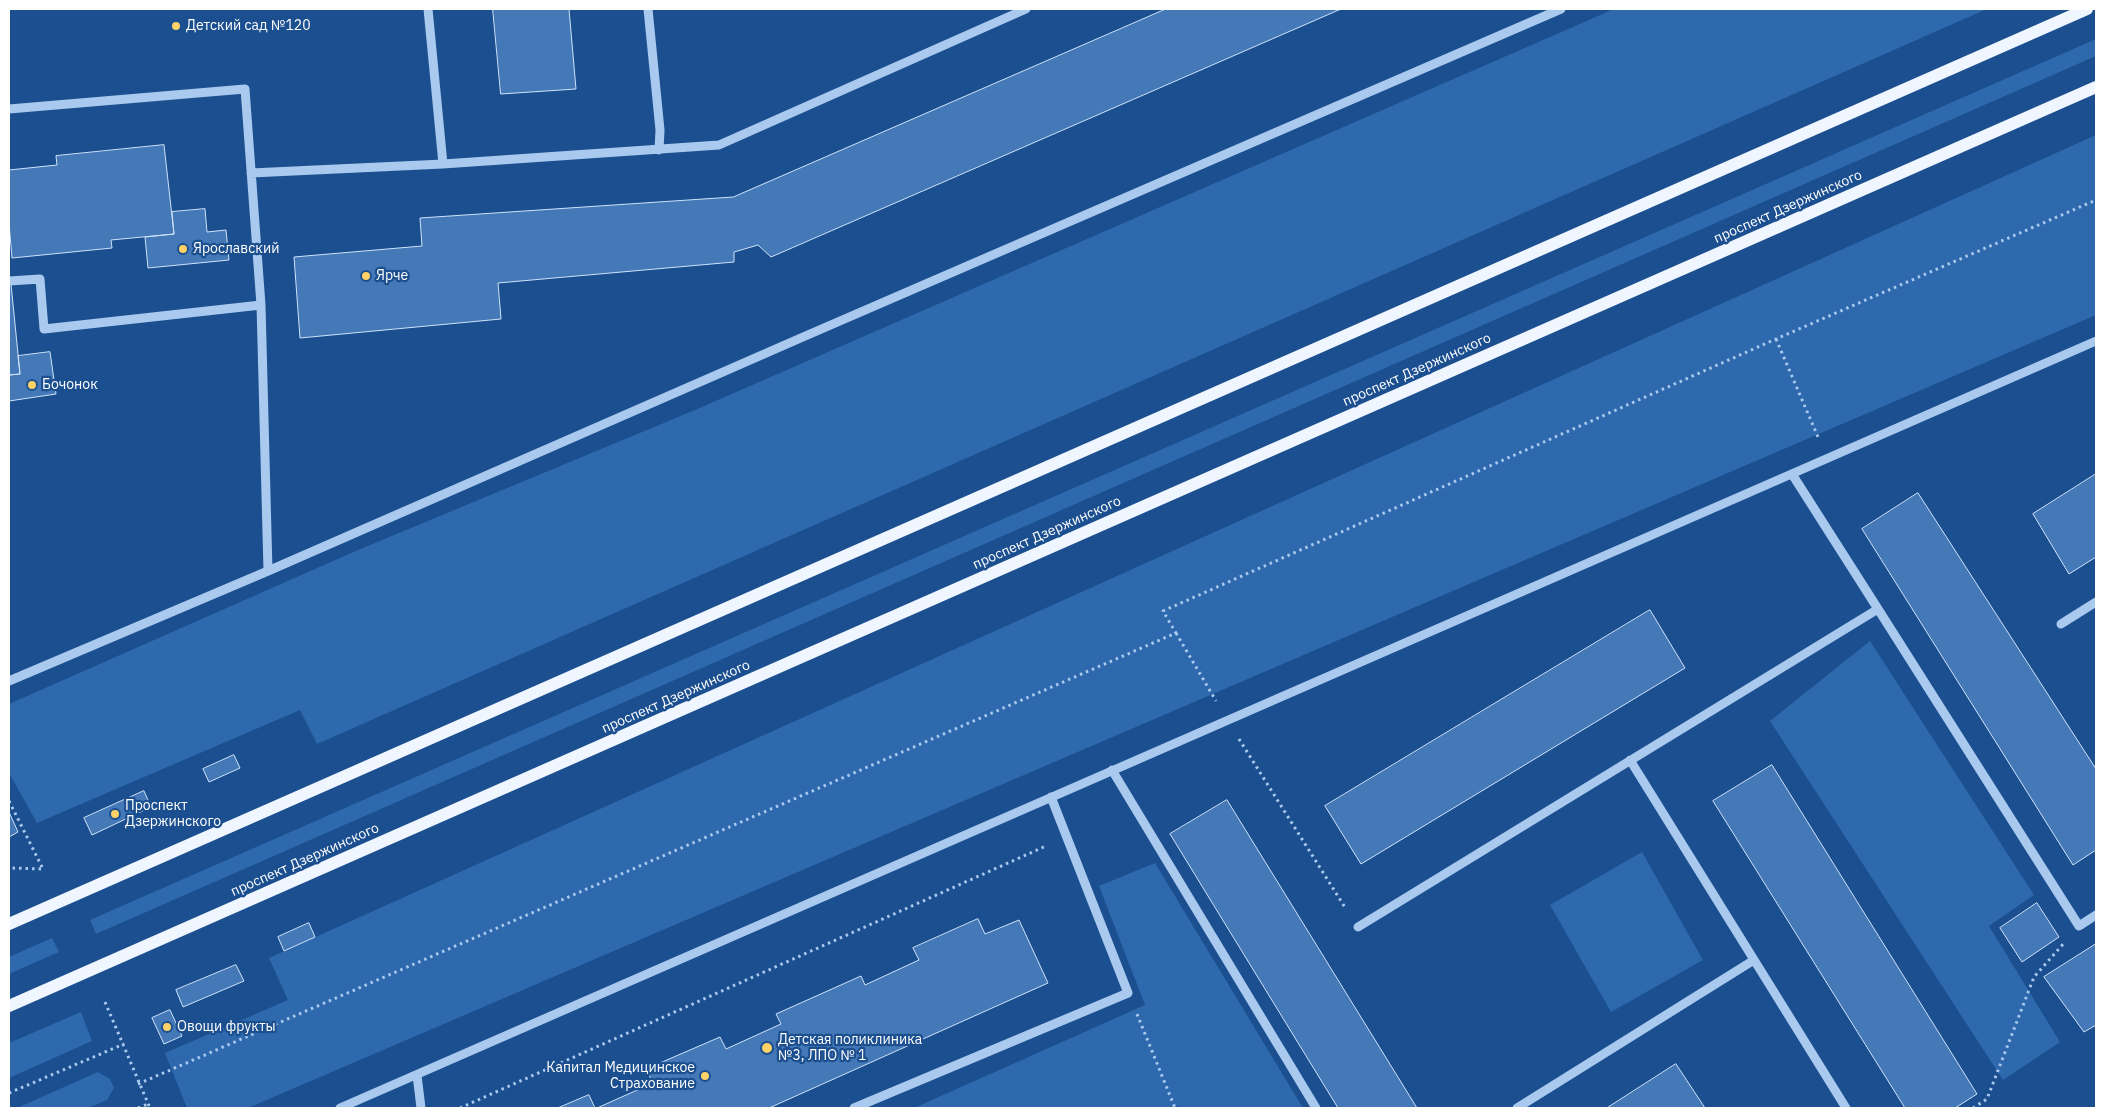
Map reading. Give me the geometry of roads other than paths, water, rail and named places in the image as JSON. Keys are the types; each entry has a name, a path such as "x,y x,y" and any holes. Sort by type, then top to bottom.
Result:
{"main road":[{"path":"9,924 2087,9"},
{"name":"проспект Дзержинского","path":"9,1006 2096,87"}],"street":[{"path":"428,9 443,164"},
{"path":"648,9 660,130 659,150"},
{"path":"251,173 443,164 718,145 1026,9"},
{"path":"9,681 268,571 1561,9"},
{"path":"9,109 245,89 261,305 268,571"},
{"path":"9,282 40,279 44,329 261,305"},
{"path":"340,1108 2096,341"},
{"path":"1792,474 2079,926 2096,915"},
{"path":"2061,624 2096,602"},
{"path":"1358,927 1878,609"},
{"path":"1630,760 1846,1108"},
{"path":"1112,770 1316,1108"},
{"path":"854,1108 1128,993 1051,797"},
{"path":"1517,1108 1754,960"},
{"path":"417,1075 421,1108"}],"place":[{"name":"Детский сад №120","path":"176,26"},
{"name":"Ярославский","path":"183,249"},
{"name":"Ярче","path":"366,276"},
{"name":"Бочонок","path":"32,385"},
{"name":"Проспект Дзержинского","path":"115,814"},
{"name":"Овощи фрукты","path":"167,1027"},
{"name":"Детская поликлиника №3, ЛПО № 1","path":"767,1048"},
{"name":"Капитал Медицинское Страхование","path":"705,1076"}]}
